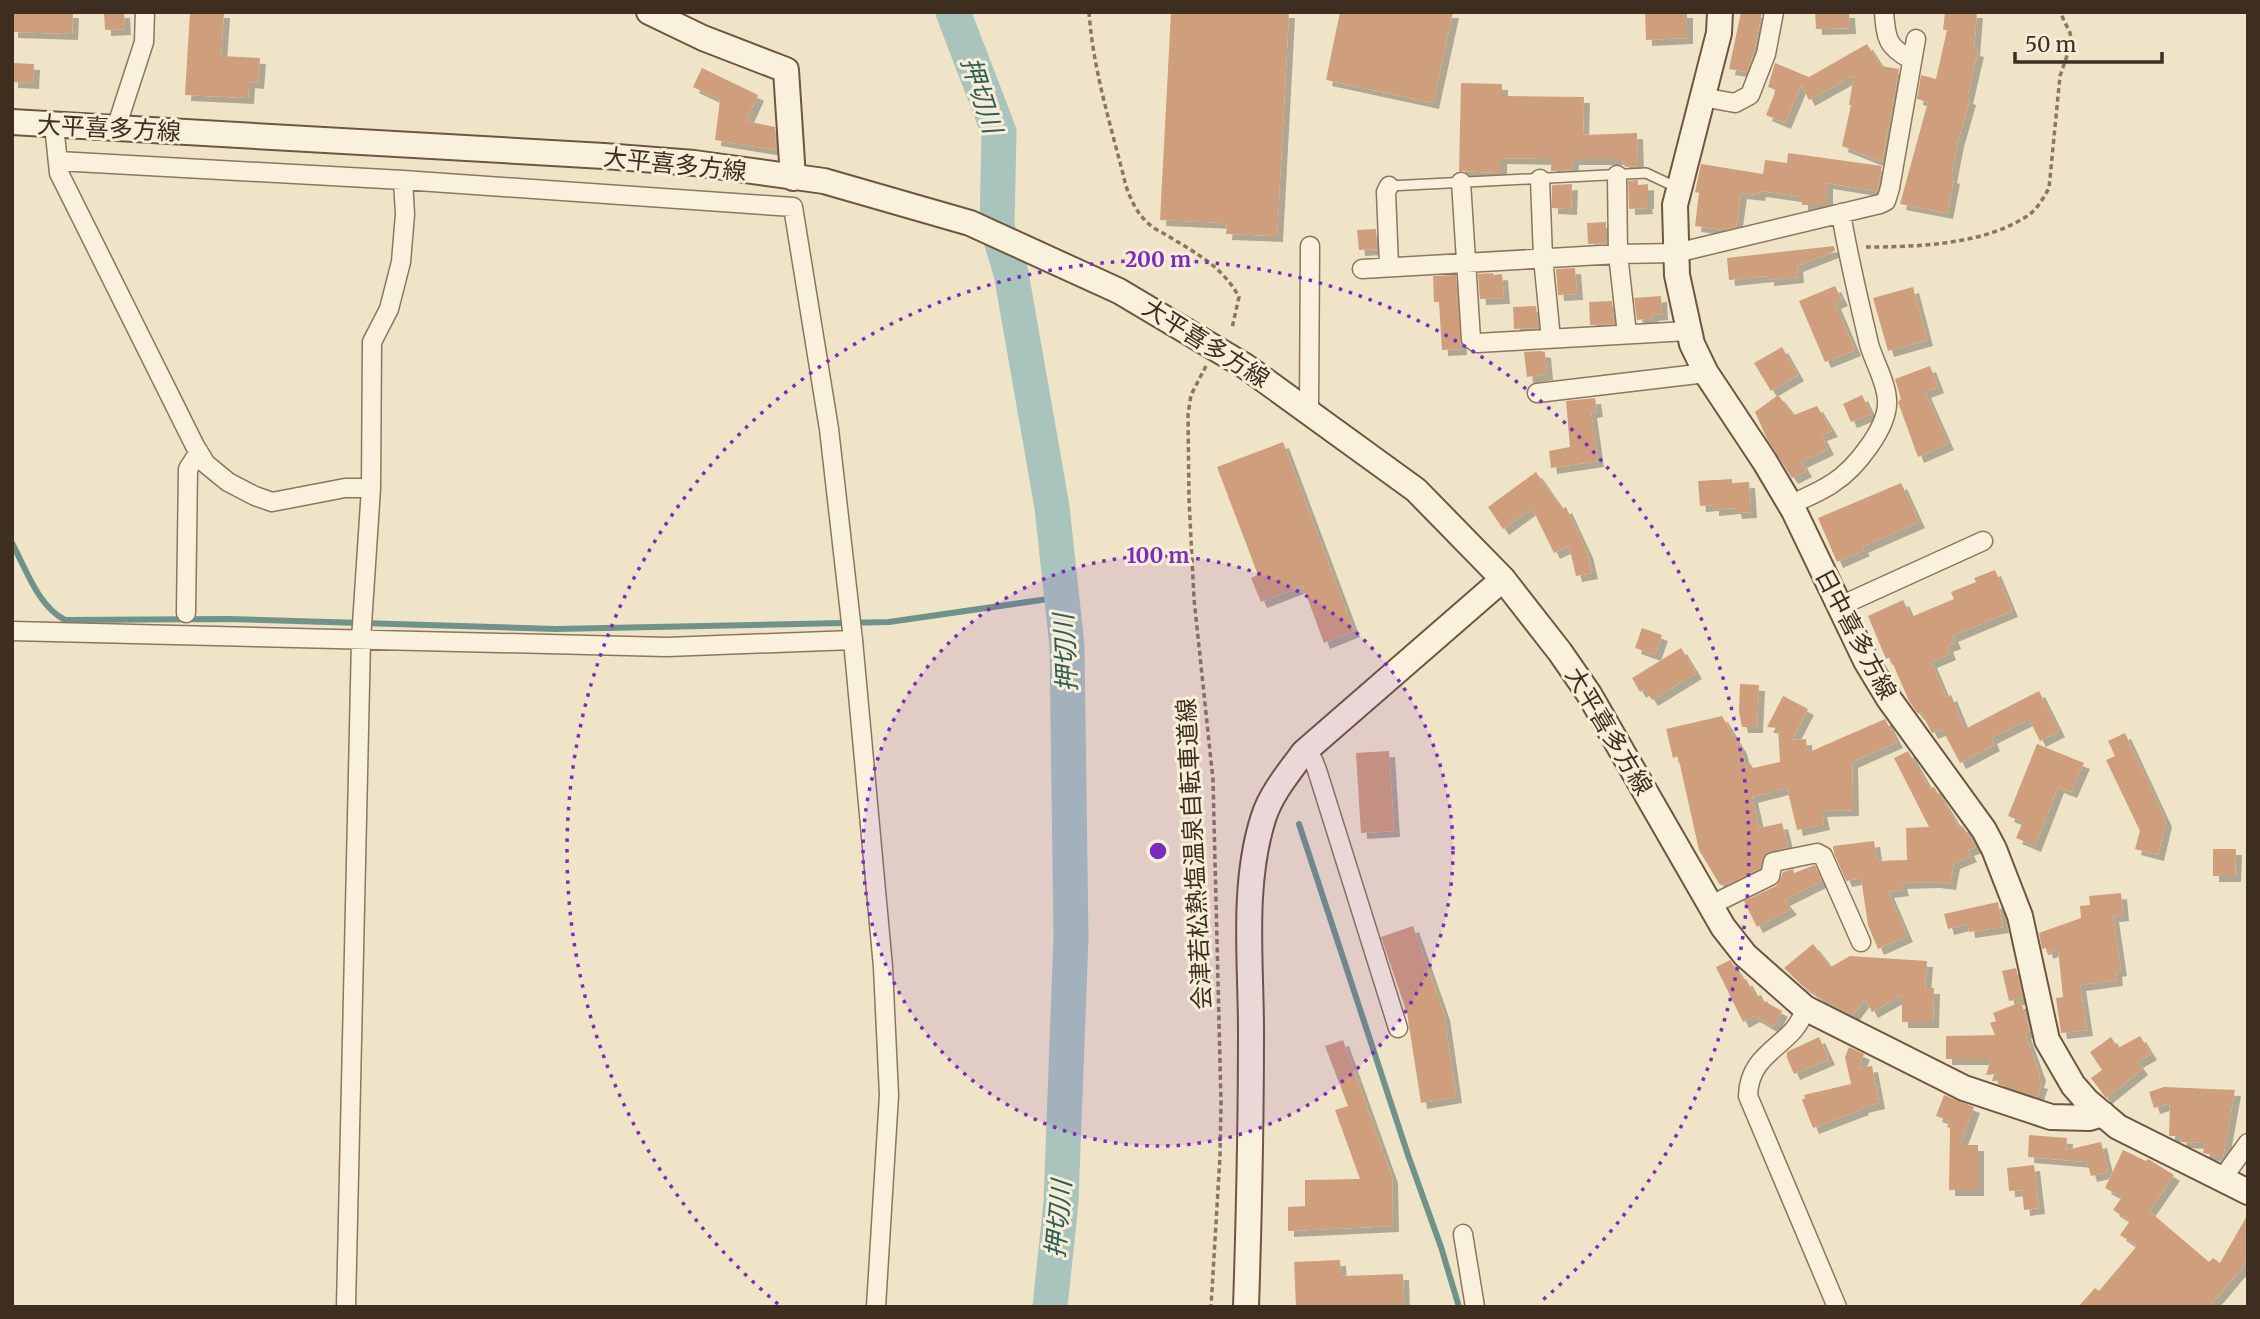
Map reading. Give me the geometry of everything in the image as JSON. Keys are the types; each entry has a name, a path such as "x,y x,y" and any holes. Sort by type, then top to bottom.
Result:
{"main road":[{"name":"日中喜多方線","path":"1720,12 1719,33 1675,205 1676,275 1688,331 1706,373 1790,505 1866,662 1889,699 1984,830 1994,849 2020,916 2047,1040 2073,1085 2087,1101 2118,1127 2248,1192"},
{"path":"653,13 703,38 786,69 793,178"},
{"name":"大平喜多方線","path":"12,122 604,156 694,163 824,181 970,223 1119,290 1245,366 1416,489 1503,579 1589,694 1723,927 1745,954 1805,1008 1964,1088 1998,1101 2051,1117 2089,1118 2103,1114"},
{"path":"1246,1307 1250,1136 1250,908 1254,860 1263,817 1282,781 1304,752 1503,579"}],"street":[{"path":"116,128 144,41 145,12"},
{"path":"1702,97 1735,103 1750,95 1766,54 1774,12"},
{"path":"1884,12 1889,43 1912,60"},
{"path":"1362,269 1676,253 1886,201 1916,39"},
{"path":"54,125 59,173 206,464 228,482 272,502 345,488 370,488"},
{"path":"58,162 403,180 793,207 829,429 853,640 883,967 889,1095 876,1307"},
{"path":"1616,175 1618,254 1627,334"},
{"path":"1539,179 1551,339"},
{"path":"346,1307 361,640 370,488 372,342 389,309 401,262 405,214 403,180"},
{"path":"1461,183 1471,339 1477,343 1688,331"},
{"path":"1389,186 1386,192 1389,266"},
{"path":"1790,505 1834,482 1854,463 1880,430 1884,419 1887,401 1870,348 1846,247 1841,213"},
{"path":"1309,410 1310,246"},
{"path":"1537,393 1706,373"},
{"path":"186,613 188,469 199,452"},
{"path":"1840,606 1983,541"},
{"path":"12,631 667,647 853,640"},
{"path":"1304,752 1313,760 1317,770 1398,1028"},
{"path":"1709,906 1770,876 1773,862 1817,853 1823,856 1861,942"},
{"path":"1805,1008 1802,1020 1793,1031 1756,1064 1748,1096 1837,1307"},
{"path":"2224,1181 2248,1143"},
{"path":"1463,1234 1475,1307"}],"lane":[{"path":"1389,186 1646,173 1679,189"}],"path":[{"path":"1089,12 1097,65 1133,205 1149,224 1207,260 1227,278 1239,297 1232,328"},
{"path":"1846,247 1924,247 1949,243 1988,233 2031,214 2049,188 2060,76 2071,41 2060,12"},
{"name":"会津若松熱塩温泉自転車道線","path":"1208,362 1191,395 1188,414 1194,599 1213,794 1221,1116 1211,1307"}],"building":[{"path":"12,12 73,12 72,34 12,32"},
{"path":"104,12 124,12 125,29 105,30"},
{"path":"190,12 224,12 221,56 260,58 258,83 249,82 248,98 185,95"},
{"path":"1171,12 1289,12 1277,236 1226,234 1227,223 1160,220"},
{"path":"1340,12 1453,12 1433,103 1326,80"},
{"path":"1645,12 1687,12 1687,38 1646,40"},
{"path":"1741,12 1762,12 1747,72 1729,69"},
{"path":"1815,12 1849,12 1850,28 1816,29"},
{"path":"1945,12 1977,12 1974,50 1978,51 1967,98 1970,99 1951,177 1954,178 1947,213 1900,204 1928,102 1917,99 1921,75 1936,79 1947,30 1943,30"},
{"path":"1867,44 1881,66 1899,69 1882,162 1842,146 1854,75 1809,100 1801,85 1785,123 1766,115 1776,90 1768,87 1775,63 1809,77"},
{"path":"12,63 34,64 33,83 12,82"},
{"path":"702,68 758,95 746,121 775,127 776,150 715,140 720,100 693,87"},
{"path":"1461,83 1502,84 1502,96 1584,97 1583,135 1637,133 1638,166 1625,167 1622,159 1573,159 1572,170 1551,171 1551,159 1501,158 1501,173 1459,171"},
{"path":"1788,153 1882,166 1877,191 1827,183 1827,205 1802,205 1802,197 1760,191 1759,195 1741,193 1736,227 1724,230 1695,226 1699,193 1695,192 1701,164 1763,174 1765,160 1787,163"},
{"path":"1638,180 1638,185 1648,184 1647,208 1629,209 1628,181"},
{"path":"1572,184 1571,209 1552,208 1552,185"},
{"path":"1606,222 1606,243 1588,244 1587,223"},
{"path":"1376,229 1377,249 1359,250 1357,230"},
{"path":"1834,246 1835,251 1797,266 1798,277 1768,280 1768,276 1729,280 1727,258"},
{"path":"1575,268 1577,294 1558,295 1556,269"},
{"path":"1478,274 1502,274 1504,298 1480,299"},
{"path":"1456,275 1461,349 1442,350 1439,302 1434,302 1433,276"},
{"path":"1835,286 1842,300 1835,303 1855,350 1825,362 1799,301"},
{"path":"1913,287 1927,340 1888,351 1873,298"},
{"path":"1661,296 1662,314 1637,320 1634,298"},
{"path":"1612,301 1614,324 1590,325 1589,302"},
{"path":"1536,306 1538,328 1514,329 1513,307"},
{"path":"1782,347 1798,375 1771,391 1754,363"},
{"path":"1524,352 1545,352 1547,374 1527,377"},
{"path":"1930,366 1938,387 1925,392 1948,444 1918,457 1898,402 1901,399 1895,379"},
{"path":"1778,395 1794,415 1817,406 1832,431 1821,435 1828,449 1801,462 1806,471 1792,478 1767,439 1755,412"},
{"path":"1862,395 1871,414 1851,422 1843,404"},
{"path":"1595,398 1597,411 1591,412 1598,461 1551,468 1549,451 1570,447 1566,401"},
{"path":"1283,442 1354,631 1324,643 1303,586 1261,602 1251,578 1258,575 1217,467"},
{"path":"1536,472 1562,509 1566,507 1587,552 1592,573 1576,576 1569,546 1554,553 1532,508 1503,529 1488,507"},
{"path":"1732,479 1732,483 1749,482 1751,512 1736,513 1735,508 1713,510 1713,505 1700,506 1698,481"},
{"path":"1901,483 1919,522 1862,547 1864,550 1837,562 1818,518"},
{"path":"1995,570 2012,611 1952,636 1955,643 1947,646 1950,654 1931,662 1946,697 1951,695 1965,729 2039,691 2059,731 2040,741 2029,719 1991,738 1994,745 1960,763 1942,729 1932,733 1921,712 1918,714 1909,701 1890,657 1886,659 1868,616 1903,600 1911,617 1954,599 1951,592 1976,582 1974,578"},
{"path":"1642,628 1662,635 1655,655 1635,648"},
{"path":"1681,648 1696,673 1652,700 1645,689 1640,692 1632,678"},
{"path":"1740,684 1759,685 1757,727 1742,727 1739,712"},
{"path":"1783,696 1808,709 1792,740 1806,739 1807,753 1885,719 1897,742 1852,762 1853,810 1821,811 1824,824 1797,830 1787,788 1752,797 1759,828 1782,823 1788,847 1766,853 1760,868 1733,882 1720,885 1699,850 1678,756 1673,758 1666,729 1722,716 1741,748 1746,768 1749,762 1753,768 1780,762 1778,728 1767,727"},
{"path":"2125,733 2166,821 2158,855 2135,849 2140,831 2106,760 2115,756 2108,741"},
{"path":"2037,744 2084,763 2071,792 2058,787 2035,846 2016,838 2023,822 2008,816"},
{"path":"1389,751 1394,831 1361,833 1356,753"},
{"path":"1908,751 1930,789 1934,787 1959,827 1962,826 1976,847 1968,850 1971,856 1954,863 1950,884 1901,883 1903,890 1888,892 1907,936 1878,949 1868,925 1861,878 1846,881 1833,846 1874,841 1877,861 1907,860 1906,828 1929,827 1894,758"},
{"path":"2213,849 2236,849 2235,876 2213,876"},
{"path":"1815,865 1822,881 1784,900 1791,909 1757,927 1744,901 1776,886 1783,872 1793,869 1794,873"},
{"path":"2121,893 2123,915 2113,916 2121,970 2116,971 2117,980 2080,985 2087,1030 2061,1033 2056,998 2063,997 2058,949 2047,953 2046,948 2042,949 2039,933 2081,918 2080,906 2090,905 2089,896"},
{"path":"1998,902 2003,927 1969,932 1968,924 1948,929 1944,914"},
{"path":"1413,926 1444,1014 1456,1097 1421,1103 1407,1013 1381,937"},
{"path":"1813,944 1831,967 1850,956 1927,961 1925,988 1934,988 1933,1022 1902,1022 1902,995 1872,1012 1865,999 1853,1015 1830,1004 1802,985 1784,968"},
{"path":"1730,960 1744,981 1746,979 1756,997 1761,995 1764,1001 1782,1011 1773,1027 1754,1016 1743,1022 1716,967"},
{"path":"2016,968 2023,998 2009,1001 2002,971"},
{"path":"2021,1002 2030,1031 2025,1033 2040,1075 2038,1082 2042,1083 2037,1097 1998,1084 1997,1074 1986,1075 1991,1059 1946,1059 1946,1036 1995,1035 1990,1023 1996,1021 1993,1013"},
{"path":"2140,1036 2151,1054 2137,1062 2142,1069 2106,1098 2091,1078 2102,1070 2090,1052 2111,1037 2118,1048"},
{"path":"1819,1037 1829,1059 1794,1074 1787,1052"},
{"path":"1343,1040 1392,1177 1393,1226 1288,1231 1288,1207 1305,1206 1305,1180 1360,1179 1335,1110 1348,1106 1325,1046"},
{"path":"1849,1047 1864,1054 1858,1068 1872,1066 1879,1103 1862,1107 1863,1109 1813,1128 1802,1100 1804,1095 1851,1084 1845,1057"},
{"path":"2164,1087 2235,1090 2223,1157 2203,1153 2205,1143 2181,1142 2180,1136 2169,1136 2170,1103 2154,1108 2149,1092"},
{"path":"1944,1095 1974,1107 1960,1145 1978,1145 1978,1190 1949,1190 1950,1128 1947,1127 1950,1121 1936,1116"},
{"path":"2029,1135 2067,1138 2066,1150 2101,1142 2108,1172 2091,1176 2087,1162 2028,1157"},
{"path":"2123,1150 2146,1161 2148,1159 2174,1175 2149,1211 2209,1262 2213,1258 2220,1263 2248,1214 2248,1256 2241,1269 2209,1307 2078,1307 2095,1288 2099,1291 2137,1246 2120,1235 2130,1221 2113,1210 2122,1197 2105,1188"},
{"path":"2034,1165 2039,1208 2024,1210 2022,1190 2009,1191 2007,1168"},
{"path":"1340,1260 1341,1276 1403,1274 1404,1307 1296,1307 1294,1262"}],"waterway":[{"name":"押切川","path":"953,12 999,132 997,227 1011,273 1052,507 1067,646 1071,937 1061,1202 1050,1307"},
{"path":"12,543 40,596 47,606 65,620 228,619 556,629 889,622 1062,597"},
{"path":"1299,824 1459,1307"}]}
